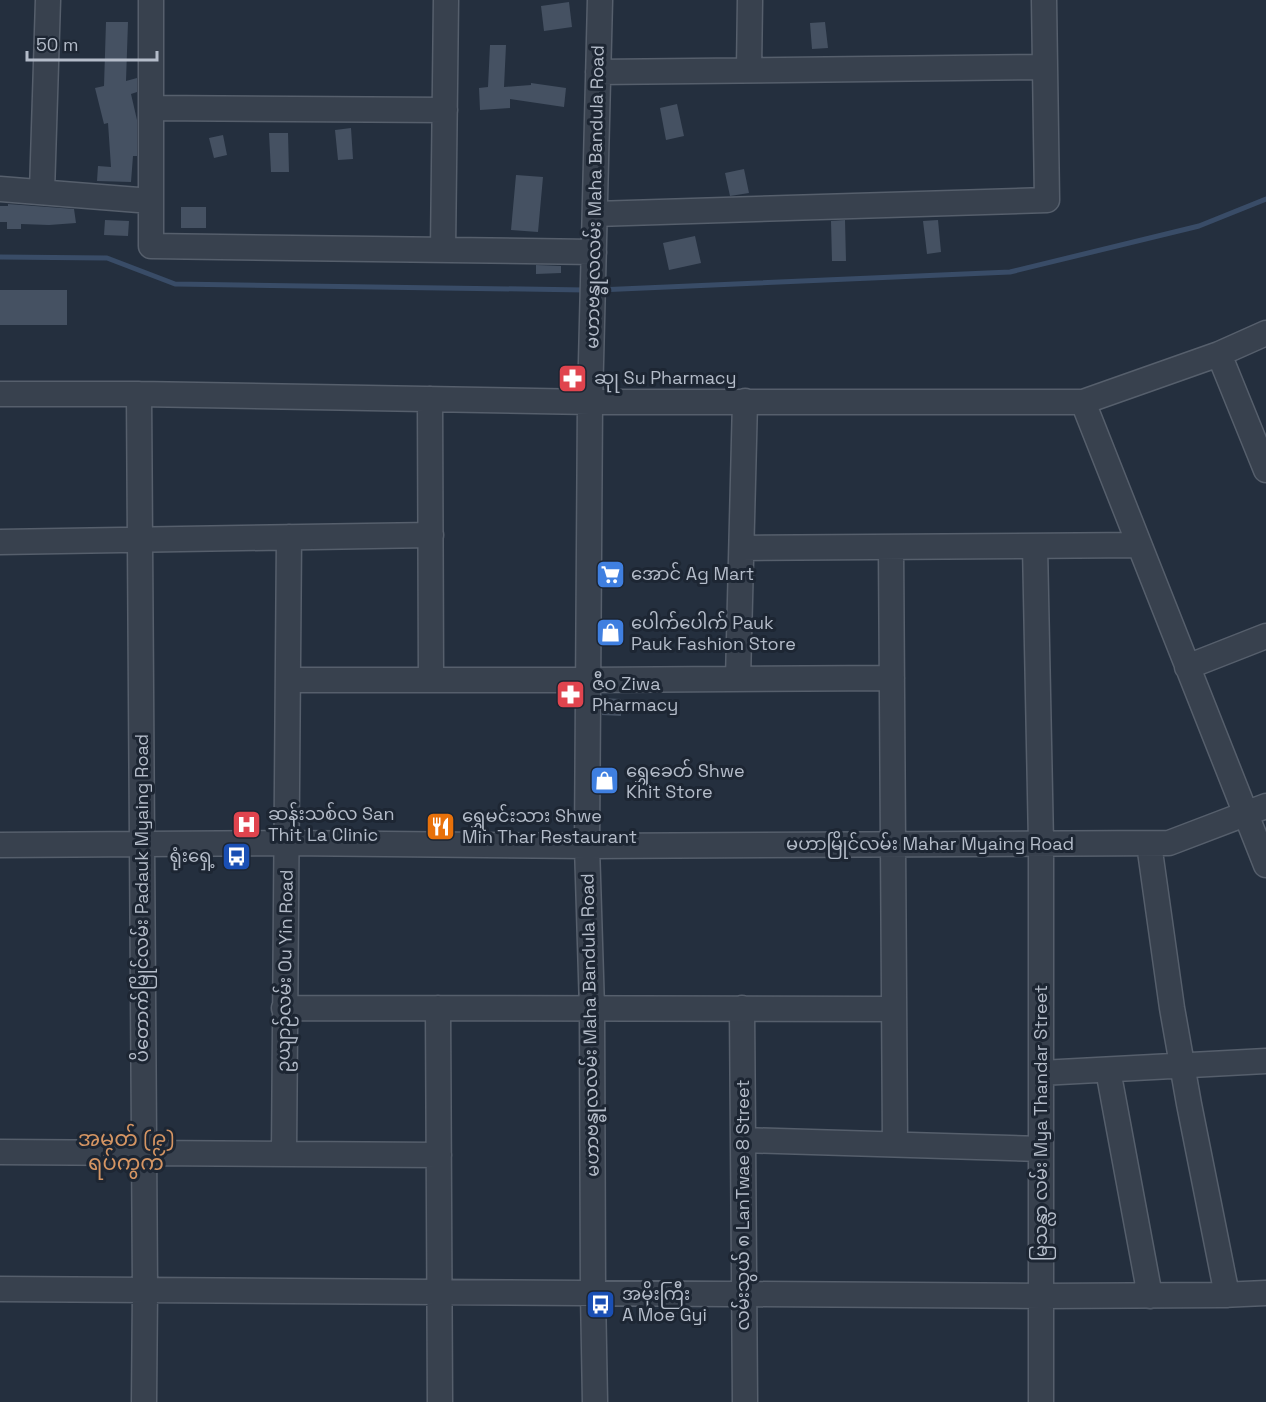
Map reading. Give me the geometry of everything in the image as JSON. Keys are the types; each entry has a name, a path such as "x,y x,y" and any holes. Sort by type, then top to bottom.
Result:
{"street":[{"path":"42,192 48,0"},
{"path":"151,0 151,246 594,252"},
{"path":"443,250 446,0"},
{"name":"မဟာဗန္ဓုလလမ်း Maha Bandula Road","path":"595,1402 592,1009 587,846 590,402 600,0"},
{"path":"749,70 750,0"},
{"path":"595,214 1047,200 1044,0"},
{"path":"598,72 1045,67"},
{"path":"151,108 445,110"},
{"path":"0,189 151,201"},
{"path":"0,394 139,394 590,402 1083,402 1219,354 1266,333"},
{"path":"1219,354 1266,470"},
{"name":"ပိတောက်မြိုင်လမ်း Padauk Myaing Road","path":"139,394 144,1402"},
{"path":"430,399 431,680"},
{"path":"738,679 745,401"},
{"path":"1083,402 1187,667 1256,810 1266,865"},
{"path":"0,542 431,535"},
{"name":"ဥယျာဉ်လမ်း Ou Yin Road","path":"284,1154 289,537"},
{"path":"742,548 1139,544"},
{"name":"မြသန္လာ လမ်း Mya Thandar Street","path":"1035,546 1041,843 1041,1402"},
{"path":"891,547 895,1143"},
{"path":"1187,667 1266,636"},
{"path":"288,680 892,678"},
{"name":"မဟာမြိုင်လမ်း Mahar Myaing Road","path":"0,845 287,843 587,846 1169,843 1256,810"},
{"path":"1149,843 1182,1066 1227,1295"},
{"path":"284,1008 894,1009"},
{"path":"438,1008 441,1402"},
{"name":"လမ်းသွယ် ၈ LanTwae 8 Street","path":"742,1008 745,1402"},
{"path":"1041,1073 1266,1061"},
{"path":"1108,1070 1150,1296"},
{"path":"743,1140 1041,1149"},
{"path":"0,1152 439,1155"},
{"path":"0,1289 1041,1296 1266,1293"}],"building":[{"path":"569,2 572,27 544,31 541,6"},
{"path":"106,22 128,22 126,81 137,78 137,92 131,94 137,120 137,156 133,156 131,182 97,181 98,166 111,167 108,123 104,124 95,88 104,86"},
{"path":"825,22 828,48 812,49 810,23"},
{"path":"490,45 506,45 504,87 531,85 531,83 566,88 564,107 510,99 510,108 480,110 479,88 488,87"},
{"path":"677,104 684,136 666,140 660,108"},
{"path":"351,128 353,159 338,160 335,130"},
{"path":"269,133 288,133 289,172 271,172"},
{"path":"223,135 227,155 214,158 209,138"},
{"path":"744,169 749,193 730,196 725,173"},
{"path":"516,175 543,177 538,232 511,230"},
{"path":"8,204 74,209 76,223 21,224 21,229 7,229 7,222 0,222 0,206 8,206"},
{"path":"181,207 206,207 206,228 181,228"},
{"path":"105,220 129,221 128,236 104,235"},
{"path":"845,220 846,261 832,261 831,221"},
{"path":"938,220 941,252 927,254 923,221"},
{"path":"695,236 701,263 669,270 663,243"},
{"path":"536,265 561,266 561,273 536,274"},
{"path":"0,290 67,290 67,325 0,325"},
{"path":"602,698 621,699 621,716 602,715"}],"waterway":[{"path":"598,290 1010,272 1199,226 1266,199"},
{"path":"0,257 107,258 175,284 585,290"}],"place":[{"name":"ဆုု Su Pharmacy","path":"573,378"},
{"name":"အောင် Ag Mart","path":"610,574"},
{"name":"ပေါက်ပေါက် Pauk Pauk Fashion Store","path":"610,633"},
{"name":"ဇီဝ Ziwa Pharmacy","path":"571,694"},
{"name":"ရွှေခေတ် Shwe Khit Store","path":"605,781"},
{"name":"ဆန်းသစ်လ San Thit La Clinic","path":"247,824"},
{"name":"ရွှေမင်းသား Shwe Min Thar Restaurant","path":"441,826"},
{"name":"ရုံးရှေ့","path":"236,856"},
{"name":"အမိုးကြီး A Moe Gyi","path":"601,1304"}],"district":[{"name":"အမှတ် (၉) ရပ်ကွက်","path":"126,1151"}]}
